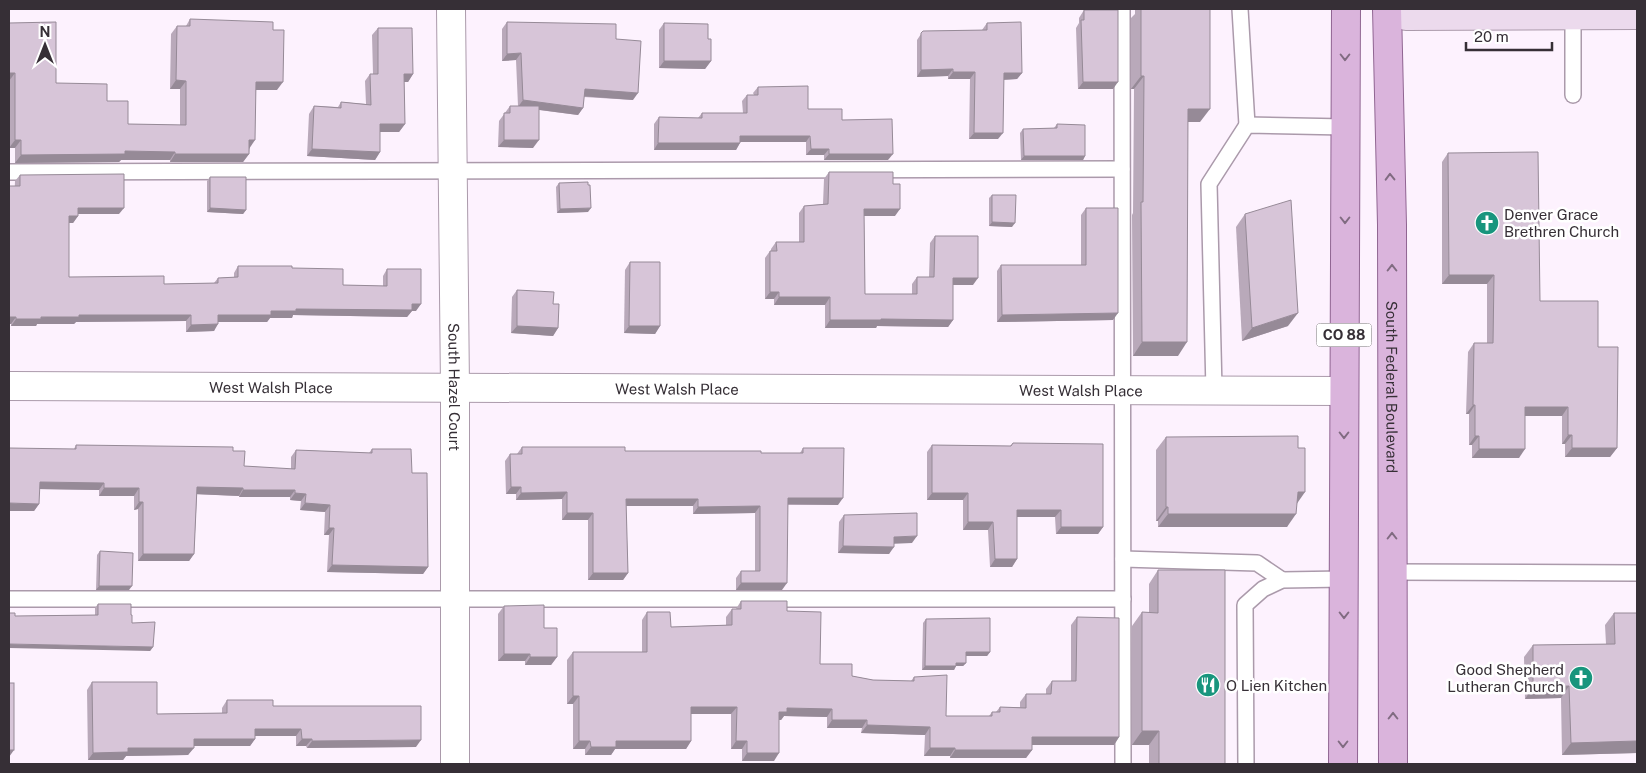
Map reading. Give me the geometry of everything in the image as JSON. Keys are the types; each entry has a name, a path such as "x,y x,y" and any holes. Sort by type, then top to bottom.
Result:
{"main road":[{"name":"CO 88","path":"1343,764 1346,9"},
{"name":"South Federal Boulevard","path":"1387,9 1392,225 1393,764"}],"street":[{"name":"South Hazel Court","path":"451,9 455,388 455,764"},
{"path":"1394,9 1406,16 1573,15 1602,12 1637,15"},
{"name":"West Walsh Place","path":"9,386 1344,391"}],"lane":[{"path":"1122,9 1123,764"},
{"path":"1214,390 1210,184 1247,125 1240,9"},
{"path":"1573,15 1573,95"},
{"path":"1247,125 1345,128"},
{"path":"9,172 1122,169"},
{"path":"1123,559 1257,563 1282,580"},
{"path":"1392,572 1637,573"},
{"path":"1246,764 1245,604 1262,589 1282,580 1344,579"},
{"path":"9,599 1123,599"}],"building":[{"path":"1141,9 1210,9 1210,109 1188,109 1187,342 1142,342 1141,202 1143,202 1144,76 1141,76"},
{"path":"1084,10 1118,10 1118,82 1083,82 1081,20 1084,20"},
{"path":"190,19 273,22 273,30 284,30 283,82 256,82 255,140 249,140 249,154 175,154 175,152 125,151 125,154 21,155 21,140 15,140 15,73 9,73 9,23 56,22 56,83 107,84 107,101 128,101 128,124 186,125 186,81 176,80 177,26 190,26"},
{"path":"507,22 616,24 616,39 641,41 638,93 585,89 583,108 523,100 521,53 507,54"},
{"path":"1021,22 1022,73 1004,73 1003,133 974,133 975,72 953,72 953,69 921,70 921,33 923,31 987,30 987,23"},
{"path":"664,23 708,24 708,39 711,39 711,61 664,61"},
{"path":"378,28 412,28 413,74 404,74 405,124 380,124 380,152 312,149 314,106 341,108 341,102 371,105 370,74 378,74"},
{"path":"808,86 808,109 842,109 842,120 892,119 893,154 829,154 829,149 811,149 810,136 740,136 740,143 658,143 659,117 702,118 702,113 747,113 747,95 758,95 758,87"},
{"path":"510,106 539,106 539,140 504,140 504,113 510,113"},
{"path":"1057,124 1085,125 1085,156 1024,156 1023,129 1057,128"},
{"path":"1538,152 1540,301 1598,301 1598,347 1618,347 1617,448 1572,448 1572,435 1568,435 1568,407 1525,407 1525,449 1479,449 1479,436 1475,436 1475,405 1473,405 1474,343 1493,343 1494,275 1449,275 1448,153"},
{"path":"829,172 893,172 893,184 900,184 900,209 864,209 865,294 917,294 917,277 934,277 935,236 978,236 978,278 953,278 953,320 830,320 830,297 779,297 779,292 770,292 770,251 777,251 776,242 804,242 804,206 828,204"},
{"path":"124,174 124,208 78,208 78,216 69,216 69,277 164,276 164,284 218,283 218,278 238,277 238,266 292,266 292,268 343,269 343,285 387,286 387,269 421,269 421,304 412,304 412,310 296,309 296,311 271,311 271,315 218,315 218,324 191,325 191,315 79,315 79,317 41,317 41,319 16,319 16,317 9,317 9,186 20,186 20,175"},
{"path":"210,177 246,177 246,210 210,208"},
{"path":"588,182 588,185 590,185 591,208 560,209 559,183"},
{"path":"992,195 1016,195 1015,223 992,222"},
{"path":"1291,200 1298,313 1252,328 1245,214"},
{"path":"1086,208 1118,208 1118,313 1002,315 1001,265 1086,265"},
{"path":"630,262 660,262 660,326 629,326"},
{"path":"517,290 554,292 553,304 559,304 558,328 517,326"},
{"path":"1298,436 1298,448 1305,448 1305,492 1298,492 1296,514 1168,514 1168,507 1166,507 1166,437"},
{"path":"1013,443 1103,444 1103,527 1061,527 1061,510 1017,510 1017,559 995,559 993,522 968,522 968,493 932,493 932,445 1011,446"},
{"path":"76,445 233,447 233,451 245,451 244,466 295,469 296,450 372,453 372,449 411,449 412,473 427,473 428,567 332,565 334,528 329,528 330,505 305,503 306,494 295,493 295,490 243,490 243,488 197,487 194,554 143,554 143,502 139,502 139,488 104,488 104,483 40,482 39,504 9,503 9,448 76,449"},
{"path":"522,447 625,447 625,451 761,451 761,453 803,453 803,448 844,448 843,498 788,498 787,583 741,583 741,571 760,571 760,506 698,507 698,499 626,499 628,573 593,573 593,513 567,513 567,492 521,493 521,487 511,487 510,454 522,454"},
{"path":"917,513 917,536 894,537 894,547 843,546 844,515"},
{"path":"100,551 133,553 132,586 99,586"},
{"path":"1158,570 1225,570 1225,764 1159,764 1159,731 1142,731 1142,612 1158,613"},
{"path":"741,601 787,601 787,611 821,612 820,664 852,664 852,676 873,680 914,681 914,677 947,675 946,716 992,716 992,712 1000,712 1000,707 1026,708 1026,694 1051,694 1052,681 1076,681 1077,617 1119,618 1119,737 1032,737 1032,750 955,750 955,748 930,748 930,727 867,725 867,720 832,720 832,709 787,708 787,712 779,712 779,753 747,753 747,741 736,741 737,707 691,707 691,741 616,741 616,747 591,747 590,741 579,741 579,696 573,696 573,652 647,652 647,612 670,612 671,627 732,625 732,609 741,609"},
{"path":"98,604 131,604 132,623 155,622 153,647 9,644 9,613 15,613 15,616 98,615"},
{"path":"544,605 544,628 557,628 557,657 530,657 530,654 504,654 504,606"},
{"name":"Good Shepherd Lutheran Church","path":"1614,613 1637,613 1637,741 1571,743 1569,686 1533,687 1533,645 1615,644"},
{"path":"990,618 990,652 966,652 966,663 956,663 956,666 925,666 926,619"},
{"path":"92,682 157,682 157,714 227,713 227,700 273,700 273,706 421,706 421,740 312,741 312,739 302,739 301,729 255,729 255,739 194,739 194,748 128,748 128,752 93,753"},
{"path":"9,683 14,683 14,750 9,750"}],"place":[{"name":"Denver Grace Brethren Church","path":"1487,223"},
{"name":"Good Shepherd Lutheran Church","path":"1581,678"},
{"name":"O Lien Kitchen","path":"1208,685"}]}
